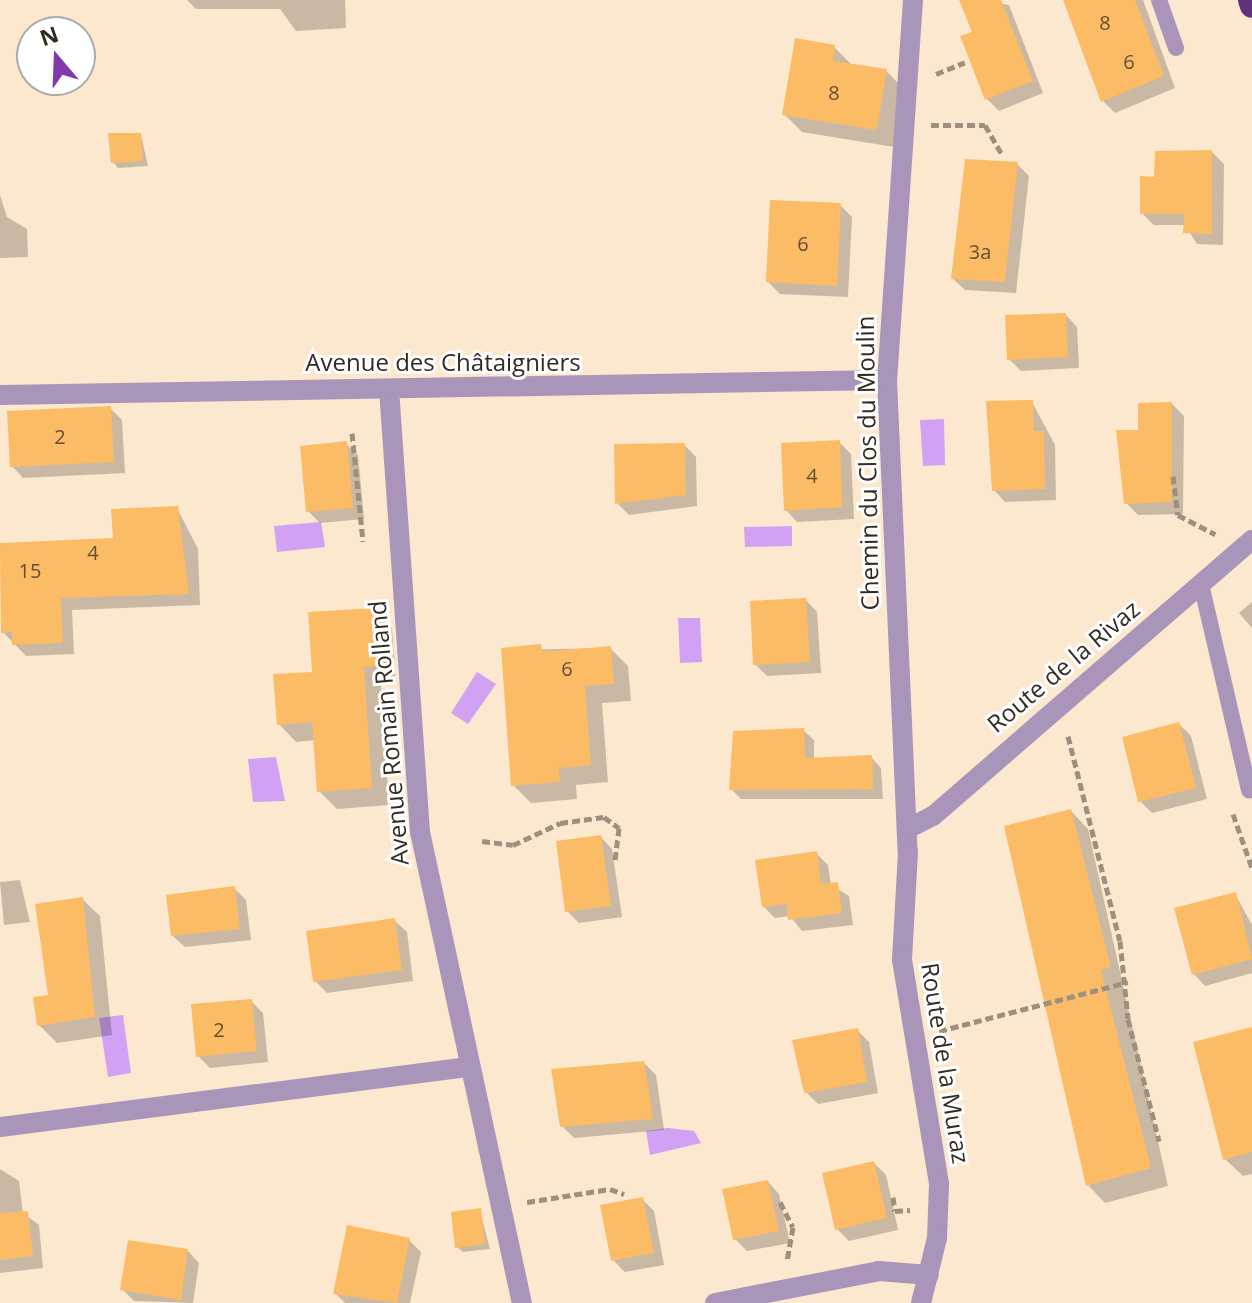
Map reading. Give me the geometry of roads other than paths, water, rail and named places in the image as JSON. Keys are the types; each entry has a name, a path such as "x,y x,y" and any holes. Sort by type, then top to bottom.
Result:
{"highway":[{"path":"1250,0 1252,6"}],"street":[{"name":"Chemin du Clos du Moulin","path":"907,829 887,380 902,124 913,0"},
{"name":"Avenue des Châtaigniers","path":"0,395 887,380"},
{"name":"Avenue Romain Rolland","path":"389,389 420,832 467,1067 488,1128 498,1208 522,1303"},
{"name":"Route de la Rivaz","path":"907,829 933,816 1054,707 1252,540"},
{"name":"Route de la Muraz","path":"907,829 902,960 938,1164 929,1275 921,1303"},
{"path":"0,1127 467,1067"},
{"path":"715,1303 895,1269 929,1275"}],"lane":[{"path":"1159,0 1176,48"},
{"path":"1201,584 1249,790"}]}
